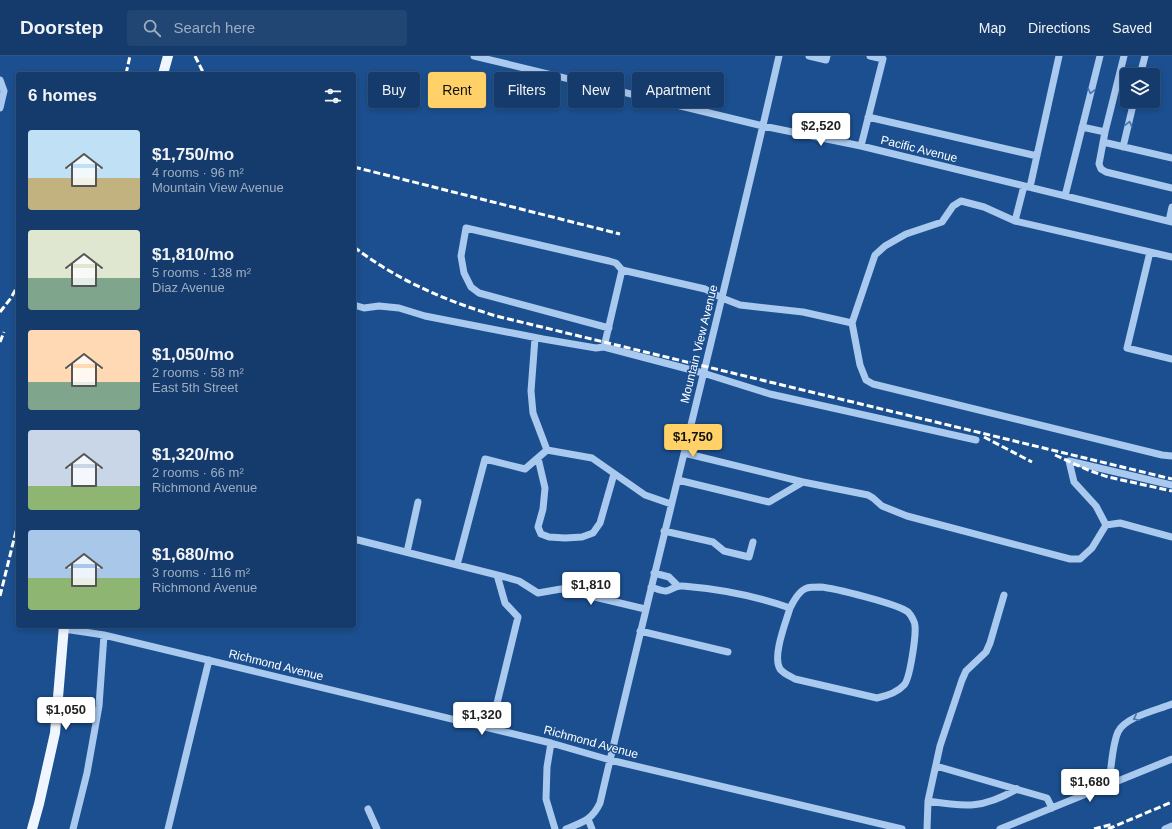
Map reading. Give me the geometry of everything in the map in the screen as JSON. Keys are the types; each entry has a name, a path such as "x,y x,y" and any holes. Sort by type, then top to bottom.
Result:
{"main road":[{"path":"164,72 168,56"},
{"path":"32,829 55,733 64,628"}],"street":[{"name":"Pacific Avenue","path":"474,56 763,126 861,146 1171,221"},
{"name":"Mountain View Avenue","path":"566,829 588,819 594,814 600,803 645,609 704,373 779,56"},
{"path":"809,56 826,60 827,56"},
{"path":"861,146 882,59 870,56"},
{"path":"1016,221 1037,156 1059,56"},
{"path":"1065,196 1100,56"},
{"path":"1124,56 1099,160 1101,169 1106,172 1172,188"},
{"path":"1142,68 1145,56"},
{"path":"0,80 4,91 0,108"},
{"path":"1123,147 1132,108"},
{"path":"868,117 1037,156"},
{"path":"1082,127 1105,132"},
{"path":"1103,142 1172,158"},
{"path":"1172,257 1016,221 984,207 961,201 953,206 942,222 906,234 885,246 874,255 852,323 860,365 866,380 874,384 1147,452 1172,456"},
{"path":"1171,221 1172,207"},
{"path":"609,328 479,293 471,287 464,273 461,256 466,228 609,261 616,263 622,270 705,289 740,305 803,312 852,323"},
{"path":"1150,252 1127,348 1172,359"},
{"path":"604,348 622,270"},
{"path":"356,306 364,308 379,306 400,308 425,316 535,338 604,348 704,373 770,394 976,440"},
{"path":"535,338 531,391 533,413 547,450"},
{"path":"457,565 485,459 525,469 547,450"},
{"path":"547,450 592,458 645,495 671,504"},
{"path":"684,453 803,482 868,495 882,506 907,516 1070,559 1080,559 1088,552 1106,525"},
{"path":"538,458 545,488 543,509 538,527 541,534 549,537 582,537 593,533 600,523 614,474"},
{"path":"1106,525 1096,506 1074,482 1069,461 1172,485"},
{"path":"678,480 770,502 803,482"},
{"path":"407,552 418,502"},
{"path":"1106,525 1120,523 1172,537"},
{"path":"664,531 713,542 724,551 750,557 753,542"},
{"path":"356,539 519,581 538,593 561,589 645,609"},
{"path":"654,573 669,577 678,585"},
{"path":"491,728 518,617 505,603 497,575"},
{"path":"651,587 666,591 678,585 697,587 750,597 790,608"},
{"path":"819,587 897,606 908,613 915,624 913,653 905,684 898,690 886,696 876,698 795,679 784,673 779,667 777,660 779,647 790,608 794,600 806,588 819,587"},
{"path":"927,829 928,802 940,746 966,670 986,652 990,643 1004,595"},
{"name":"Richmond Avenue","path":"69,628 104,635 491,728 610,760 902,829"},
{"path":"640,631 728,652"},
{"path":"73,829 87,773 99,706 104,635"},
{"path":"168,829 209,660"},
{"path":"1109,785 1113,750 1118,732 1124,724 1172,704"},
{"path":"551,743 547,767 546,799 555,829"},
{"path":"1000,829 1172,759"},
{"path":"936,766 1047,798 1052,808"},
{"path":"928,802 967,806 985,804 1006,796 1017,789"},
{"path":"368,809 377,829"},
{"path":"588,819 592,829"},
{"path":"1165,829 1172,826"}],"railway":[{"path":"126,72 130,56"},
{"path":"195,56 203,72"},
{"path":"356,168 620,234"},
{"path":"356,248 370,259 422,288 458,303 496,316 1172,479"},
{"path":"0,312 16,289"},
{"path":"0,342 4,332"},
{"path":"984,437 1032,462"},
{"path":"1055,455 1088,470 1108,477 1172,491"},
{"path":"0,596 16,531"},
{"path":"1108,829 1172,802"},
{"path":"1094,829 1113,824"}]}
